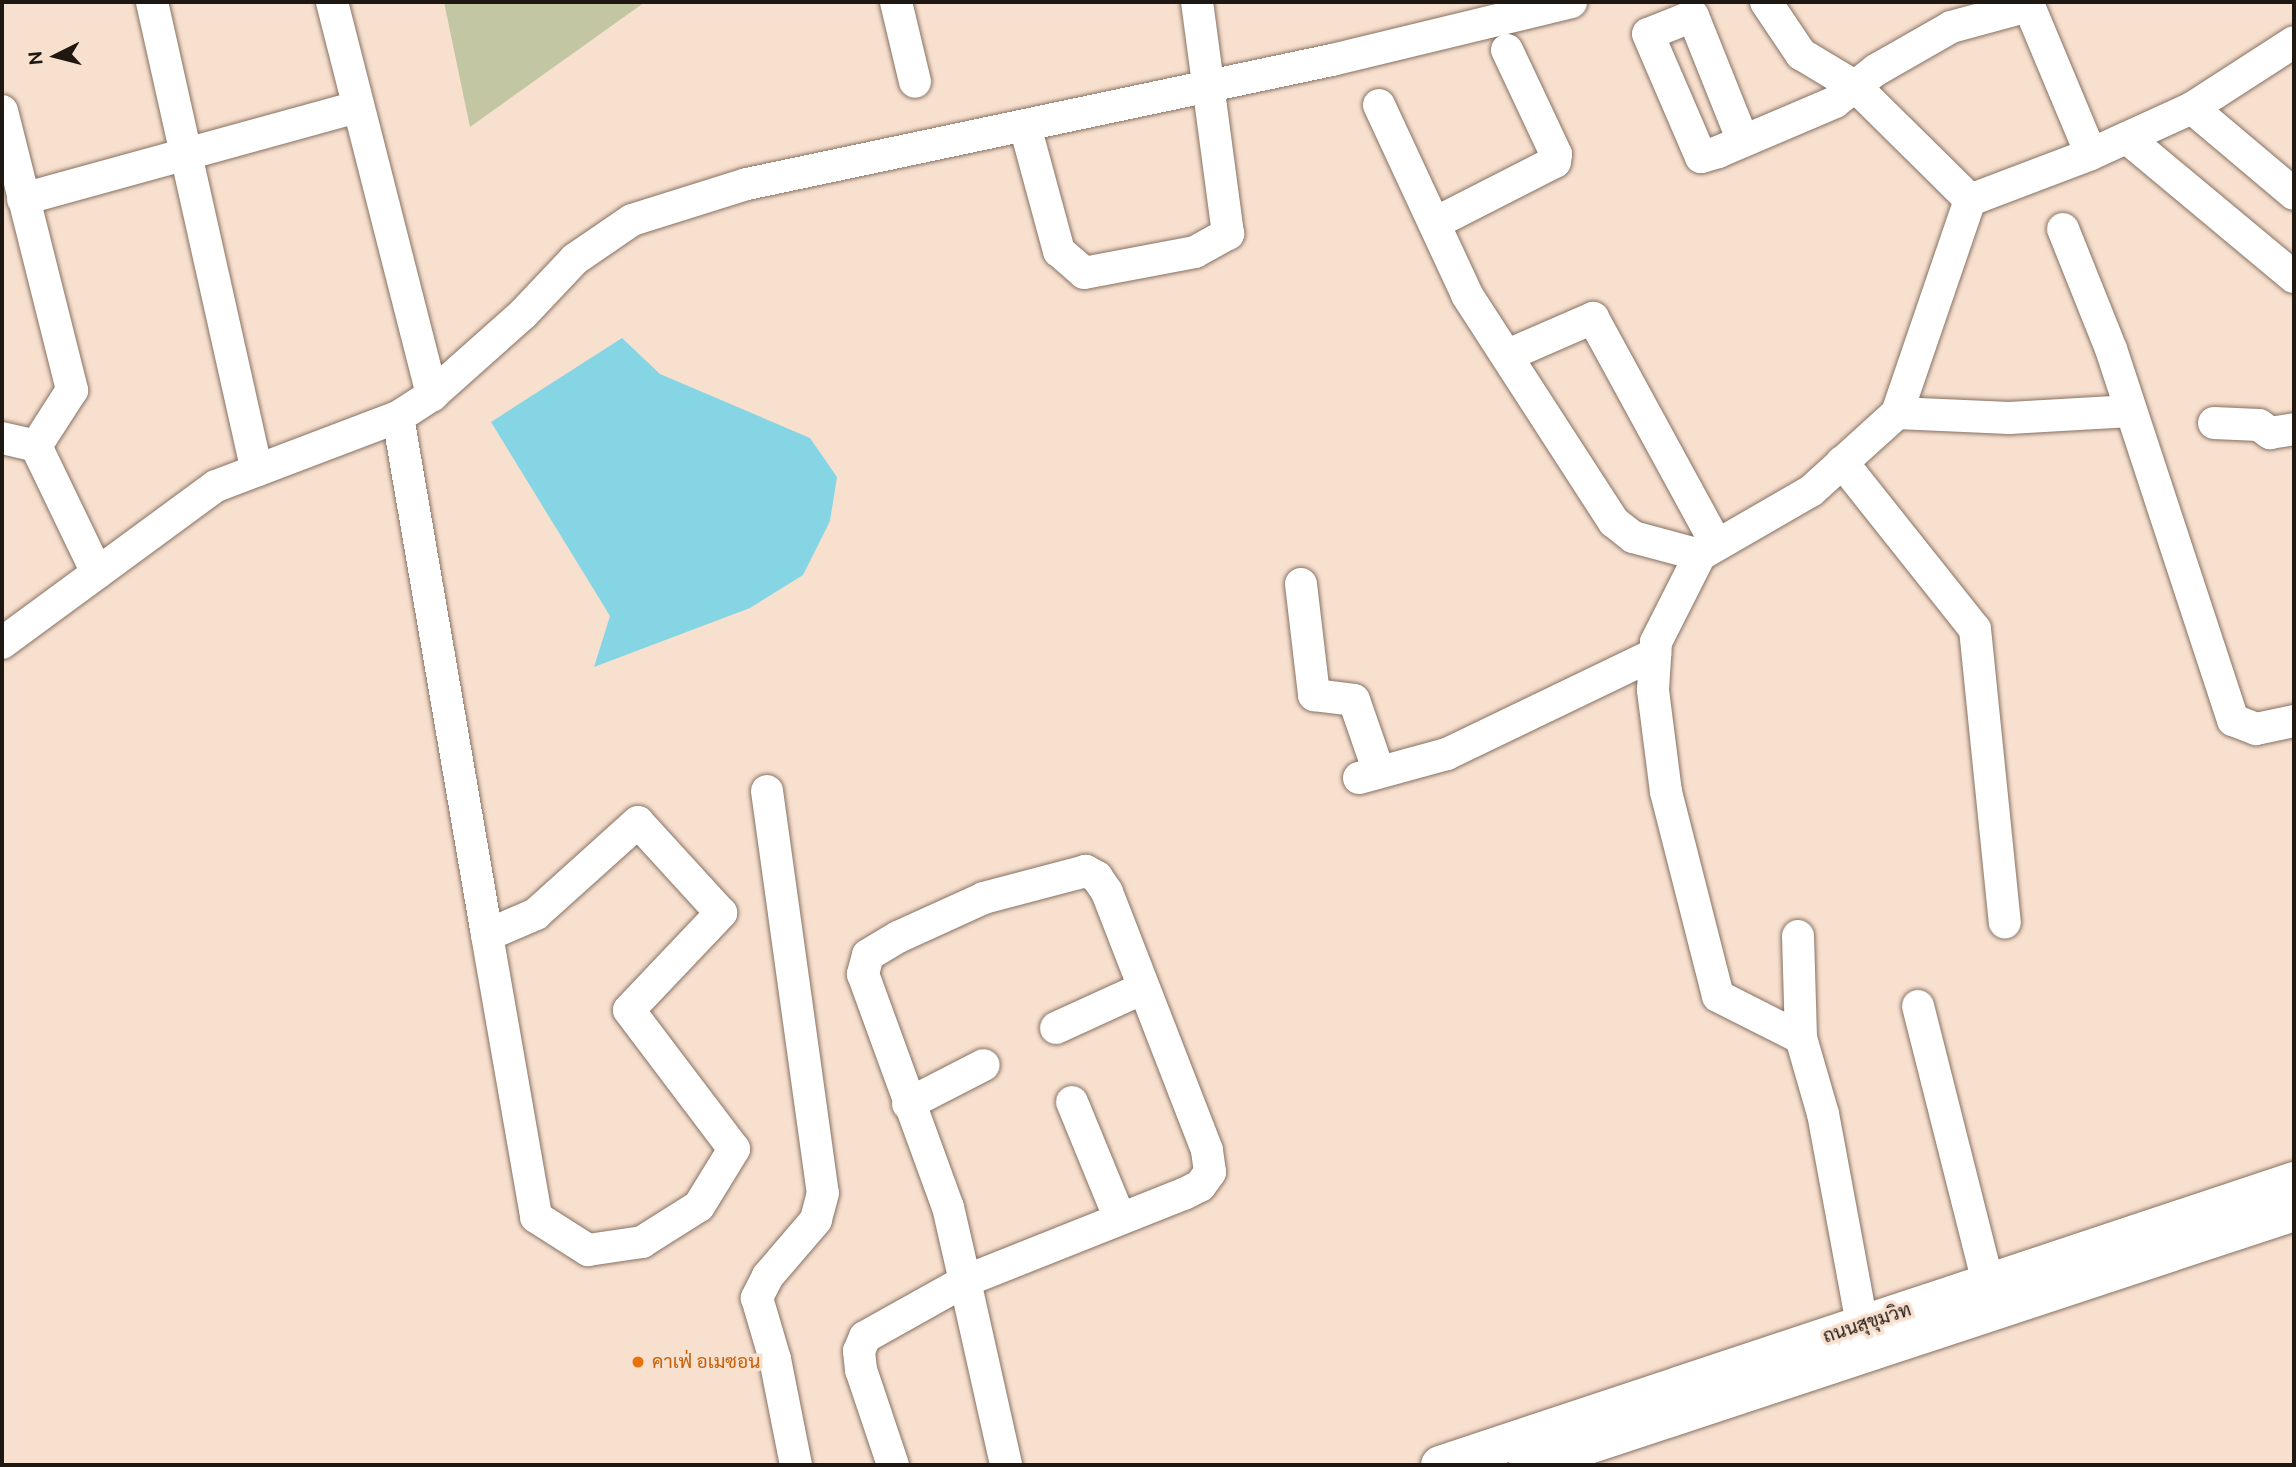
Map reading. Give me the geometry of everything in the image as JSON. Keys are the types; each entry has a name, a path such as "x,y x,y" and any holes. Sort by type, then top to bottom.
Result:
{"main road":[{"name":"ถนนสุขุมวิท","path":"1528,1465 2294,1181"},
{"name":"ถนนสุขุมวิท","path":"1440,1465 1862,1324 2294,1212"}],"street":[{"path":"152,2 257,470"},
{"path":"332,2 432,395"},
{"path":"896,2 915,82"},
{"path":"1025,126 1059,250 1084,273 1195,252 1228,234 1198,2"},
{"path":"2,643 216,486 398,417 432,395 523,314 575,259 632,220 747,184 1207,86 1571,2"},
{"path":"1766,2 1801,54 1856,87 1970,200"},
{"path":"1743,141 1835,102 1876,69 1951,27 2029,6 2091,154"},
{"path":"1970,200 2091,154 2192,108 2294,42"},
{"path":"1437,222 1555,162 1556,154 1507,50"},
{"path":"1379,105 1437,222 1450,264 1614,522 1633,537 1708,549"},
{"path":"23,199 185,152 359,107"},
{"path":"2192,108 2294,194"},
{"path":"2,111 72,390 36,446"},
{"path":"2127,138 2294,277"},
{"path":"1801,1038 1718,996 1666,792 1653,690 1656,642 1708,549 1811,491 1897,413 1970,200"},
{"path":"2063,229 2131,411 2233,720 2256,729 2294,720"},
{"path":"1508,355 1592,318 1708,549"},
{"path":"1897,413 2009,418 2131,411"},
{"path":"398,417 487,935 536,1217 588,1250 642,1242 699,1206 734,1149 629,1010 721,913 638,822 536,914 487,935"},
{"path":"2214,423 2259,425 2270,433 2294,429"},
{"path":"2,438 36,446"},
{"path":"36,446 97,573"},
{"path":"1843,462 1975,629 2005,922"},
{"path":"1301,584 1314,695 1354,700 1368,775 1447,754 1655,654"},
{"path":"767,791 823,1194 816,1220 768,1276 757,1298 775,1359 796,1465"},
{"path":"893,1465 859,1351 876,1328 965,1281 1200,1186 1210,1172 1207,1150 1141,989 1107,892 1097,877 1086,871 984,898 898,937 868,955 863,974 908,1104 948,1207 965,1281 1006,1465"},
{"path":"1798,936 1801,1038 1822,1114 1862,1324"},
{"path":"1056,1028 1141,989"},
{"path":"1918,1006 1987,1293"},
{"path":"908,1104 984,1065"},
{"path":"1072,1101 1120,1219"}],"green space":[{"path":"444,2 645,2 470,127"}],"water":[{"path":"622,338 660,374 810,438 837,477 830,521 803,575 750,608 594,667 610,616 491,422"}],"place":[{"name":"คาเฟ่ อเมซอน","path":"638,1362"}]}
